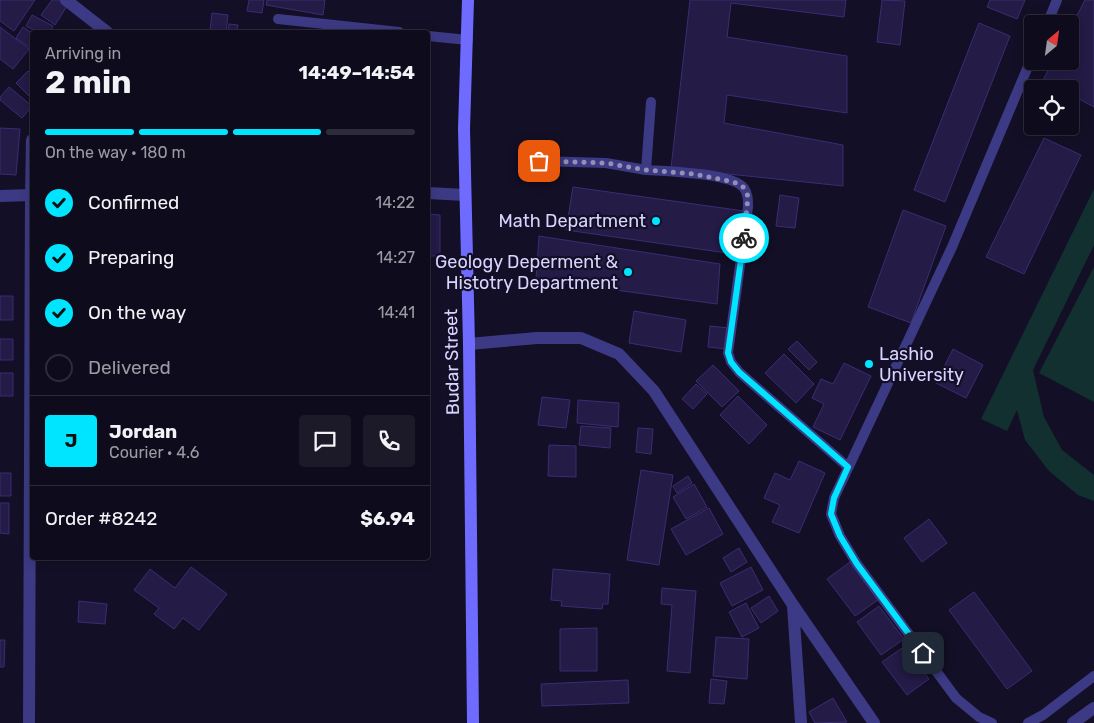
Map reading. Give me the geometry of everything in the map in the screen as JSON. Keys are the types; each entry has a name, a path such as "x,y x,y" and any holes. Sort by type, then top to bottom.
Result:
{"main road":[{"name":"Budar Street","path":"468,0 464,128 474,723"}],"street":[{"path":"66,0 104,30"},
{"path":"430,193 465,195"},
{"path":"0,196 30,195"},
{"path":"469,344 537,338 581,338 619,354 654,391 793,605 874,723"},
{"path":"30,560 30,723"},
{"path":"793,605 801,723"},
{"path":"1073,723 1094,708"}],"lane":[{"path":"1051,15 1057,0"},
{"path":"278,18 382,30"},
{"path":"430,36 468,40"},
{"path":"992,723 979,717 956,698 857,564 840,536 831,514 834,498 952,247 1027,70"},
{"path":"646,170 651,102"},
{"path":"539,161 606,163 646,170 694,174 724,178 743,187 748,196 748,206 728,353 731,362 739,372 848,467"},
{"path":"1028,723 1043,715 1094,676"}],"green space":[{"path":"1094,189 1094,245 1033,370 1044,417 1062,450 1094,475 1094,501 1078,495 1049,471 1025,440 1017,410 1007,431 981,419"},
{"path":"1094,267 1094,402 1039,373"}],"building":[{"path":"0,0 35,0 14,31 0,21"},
{"path":"52,0 58,0 67,6 55,25 41,15"},
{"path":"249,0 264,0 262,13 247,11"},
{"path":"267,0 325,0 323,15 266,5"},
{"path":"690,0 846,0 844,17 731,3 727,37 847,56 847,113 727,95 724,123 843,145 843,186 671,168"},
{"path":"882,0 905,1 900,45 877,42"},
{"path":"990,0 1025,0 1017,19 987,7"},
{"path":"1085,0 1094,0 1094,107 1079,99 1079,80 1043,80 1048,70 1079,70 1079,15 1077,15"},
{"path":"212,13 228,15 226,30 210,30"},
{"path":"32,15 53,26 51,30 34,30 26,26"},
{"path":"979,23 1010,36 945,202 914,190"},
{"path":"229,24 238,25 237,30 228,30"},
{"path":"0,27 29,49 13,69 0,59"},
{"path":"23,27 30,32 30,48 16,38"},
{"path":"28,71 30,73 30,97 16,83"},
{"path":"9,87 30,104 30,108 22,118 0,100 0,97"},
{"path":"0,128 20,129 16,175 0,174"},
{"path":"1044,138 1081,155 1024,274 986,257"},
{"name":"Math Department","path":"573,187 744,211 741,255 566,230"},
{"path":"780,195 799,198 795,228 776,226"},
{"path":"903,210 946,226 911,323 868,307"},
{"path":"430,214 440,215 440,256 430,256"},
{"name":"Geology Deperment & Histotry Department","path":"539,236 720,264 717,304 536,279"},
{"path":"0,296 13,296 13,320 0,320"},
{"path":"634,311 686,320 681,352 629,343"},
{"path":"710,326 729,328 727,349 708,347"},
{"path":"0,339 13,339 13,360 0,360"},
{"path":"797,341 817,362 809,370 788,349"},
{"path":"953,349 983,365 966,398 936,383"},
{"path":"784,354 814,384 796,403 765,373"},
{"path":"844,363 871,376 840,440 813,427 824,404 812,398 821,379 833,384"},
{"path":"713,365 739,391 722,407 696,381"},
{"path":"0,373 13,373 13,396 0,396"},
{"path":"696,384 707,394 693,409 682,399"},
{"path":"738,396 767,425 749,444 720,415"},
{"path":"542,397 570,400 566,428 538,425"},
{"path":"578,400 619,403 618,427 577,423"},
{"path":"581,426 611,428 610,448 579,445"},
{"path":"638,428 653,429 651,454 636,452"},
{"path":"549,445 576,446 576,477 548,476"},
{"path":"799,461 825,473 799,533 772,522 780,505 764,498 775,473 790,480"},
{"path":"641,470 673,475 659,565 627,560"},
{"path":"0,473 11,473 11,496 0,496"},
{"path":"688,476 692,483 677,493 673,486"},
{"path":"694,484 707,507 686,519 673,497"},
{"path":"0,503 9,503 9,534 0,533"},
{"path":"709,508 723,534 686,555 671,529"},
{"path":"929,519 947,543 922,562 904,538"},
{"path":"739,548 747,562 731,572 723,558"},
{"path":"850,562 878,600 855,616 827,579"},
{"path":"191,567 227,594 199,630 183,618 174,629 154,614 159,608 134,590 150,569 175,588"},
{"path":"751,567 763,590 732,606 720,583"},
{"path":"553,569 610,574 608,604 603,604 602,609 561,606 562,601 551,600"},
{"path":"662,588 696,591 690,673 667,671 672,605 661,604"},
{"path":"974,592 1032,671 1007,689 949,610"},
{"path":"769,596 778,611 761,623 751,608"},
{"path":"79,601 107,604 105,624 78,622"},
{"path":"746,603 759,628 742,637 729,612"},
{"path":"879,606 904,639 881,655 857,622"},
{"path":"597,628 597,671 560,671 560,629"},
{"path":"716,637 749,639 747,679 713,676"},
{"path":"0,640 5,640 4,667 0,667"},
{"path":"905,646 929,679 907,695 882,662"},
{"path":"711,679 727,681 724,704 709,703"},
{"path":"628,680 629,703 542,706 541,684"},
{"path":"833,698 847,722 815,723 809,712"}],"way so far":[{"path":"539,161 606,163 646,170 724,178 743,187 748,196 744,238"}],"place":[{"name":"Math Department","path":"656,221"},
{"name":"Geology Deperment & Histotry Department","path":"628,272"},
{"name":"Lashio University","path":"869,364"}],"route":[{"path":"744,238 728,353 731,362 739,372 848,467 834,498 831,514 840,536 857,564 923,653"}]}
